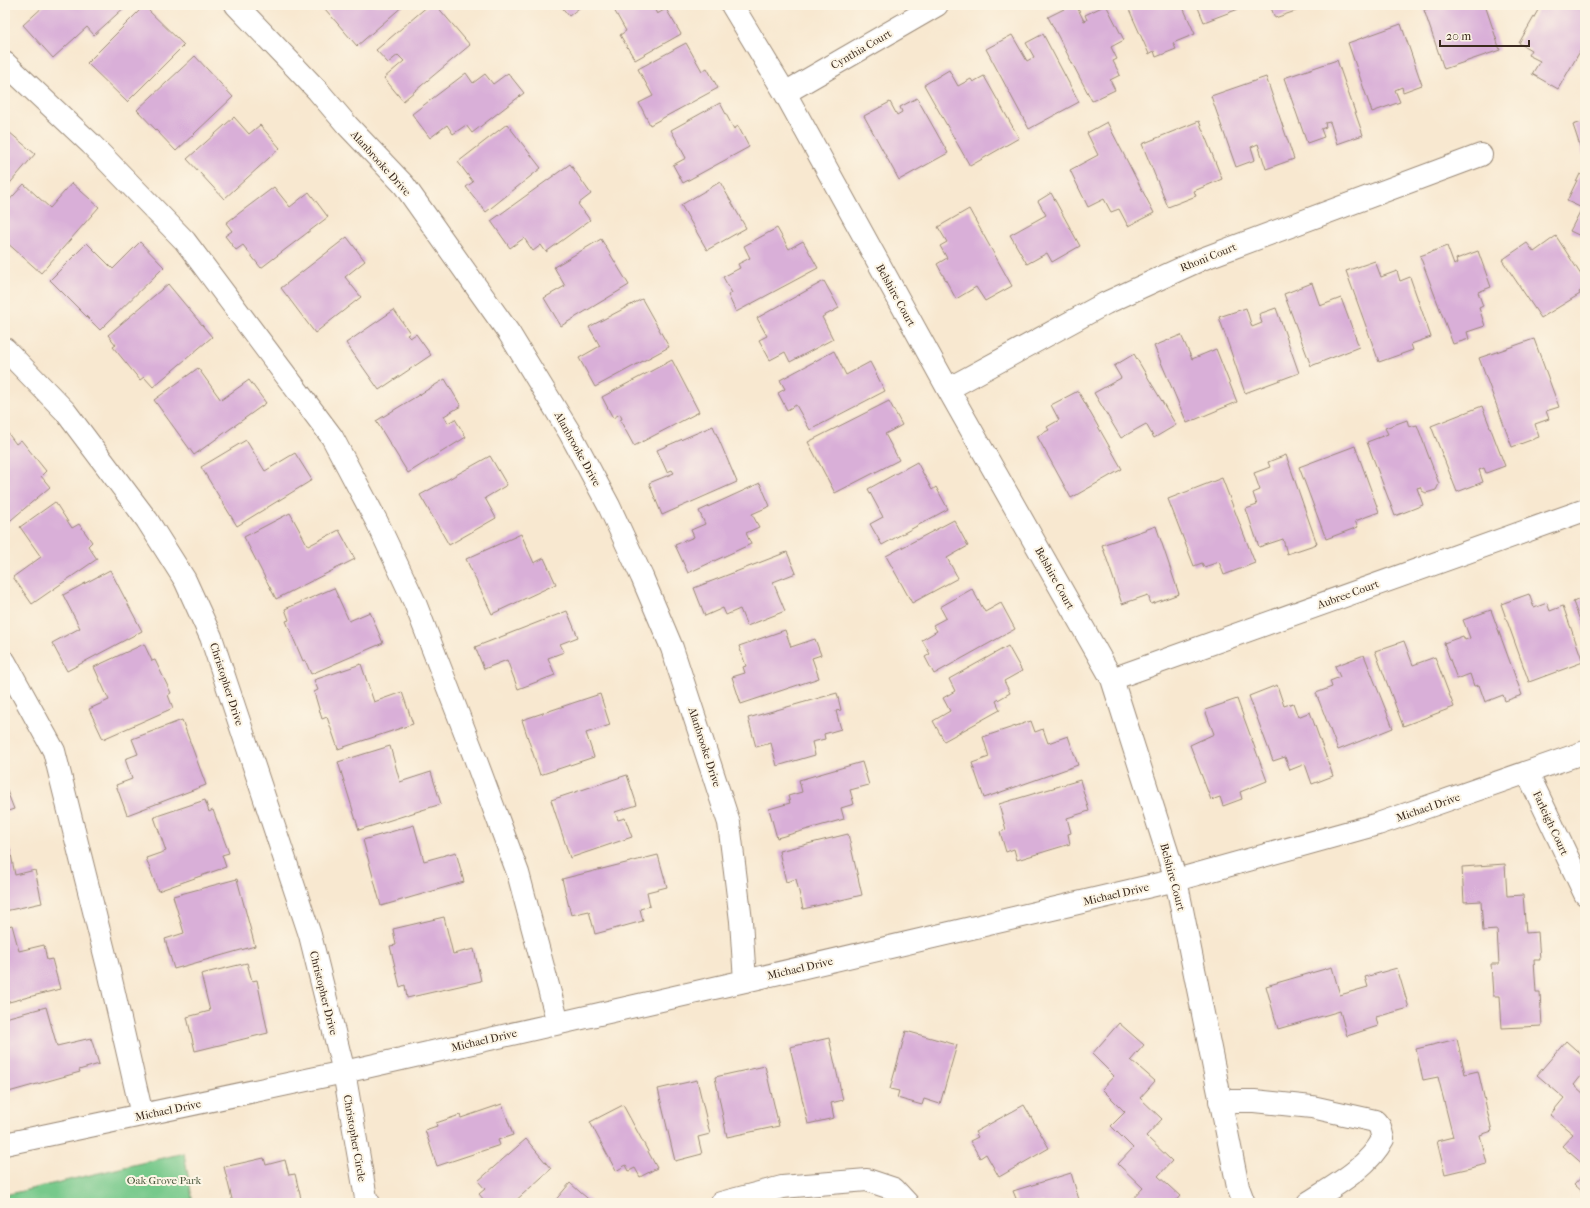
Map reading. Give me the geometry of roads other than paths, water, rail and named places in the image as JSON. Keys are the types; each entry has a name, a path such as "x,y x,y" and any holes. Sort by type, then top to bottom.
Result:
{"street":[{"name":"Alanbrooke Drive","path":"236,5 308,80 347,125 404,185 509,333 570,433 609,506 642,577 672,648 729,824 741,921 745,981"},
{"name":"Belshire Court","path":"732,5 785,93 948,389 1112,679 1176,880 1238,1187 1244,1203"},
{"name":"Cynthia Court","path":"785,93 937,5"},
{"path":"5,63 91,144 185,241 332,437 377,522 415,603 475,758 518,873 558,1024"},
{"name":"Rhoni Court","path":"948,389 1106,303 1202,259 1481,155"},
{"name":"Christopher Drive","path":"5,349 65,411 147,520 185,580 211,637 310,935 344,1072"},
{"name":"Aubree Court","path":"1112,679 1585,510"},
{"path":"5,662 54,751 109,971 142,1115"},
{"name":"Michael Drive","path":"5,1144 344,1072 558,1024 1176,880 1378,824 1585,752"},
{"name":"Farleigh Court","path":"1527,772 1585,894"},
{"name":"Christopher Circle","path":"344,1072 366,1198 369,1203"},
{"path":"1220,1101 1254,1101 1312,1107 1375,1121 1380,1128 1383,1139 1379,1146 1354,1172 1308,1203"},
{"path":"721,1203 782,1187 867,1180 894,1189 907,1203"}],"park label":[{"name":"Oak Grove Park","path":"164,1180"}]}
